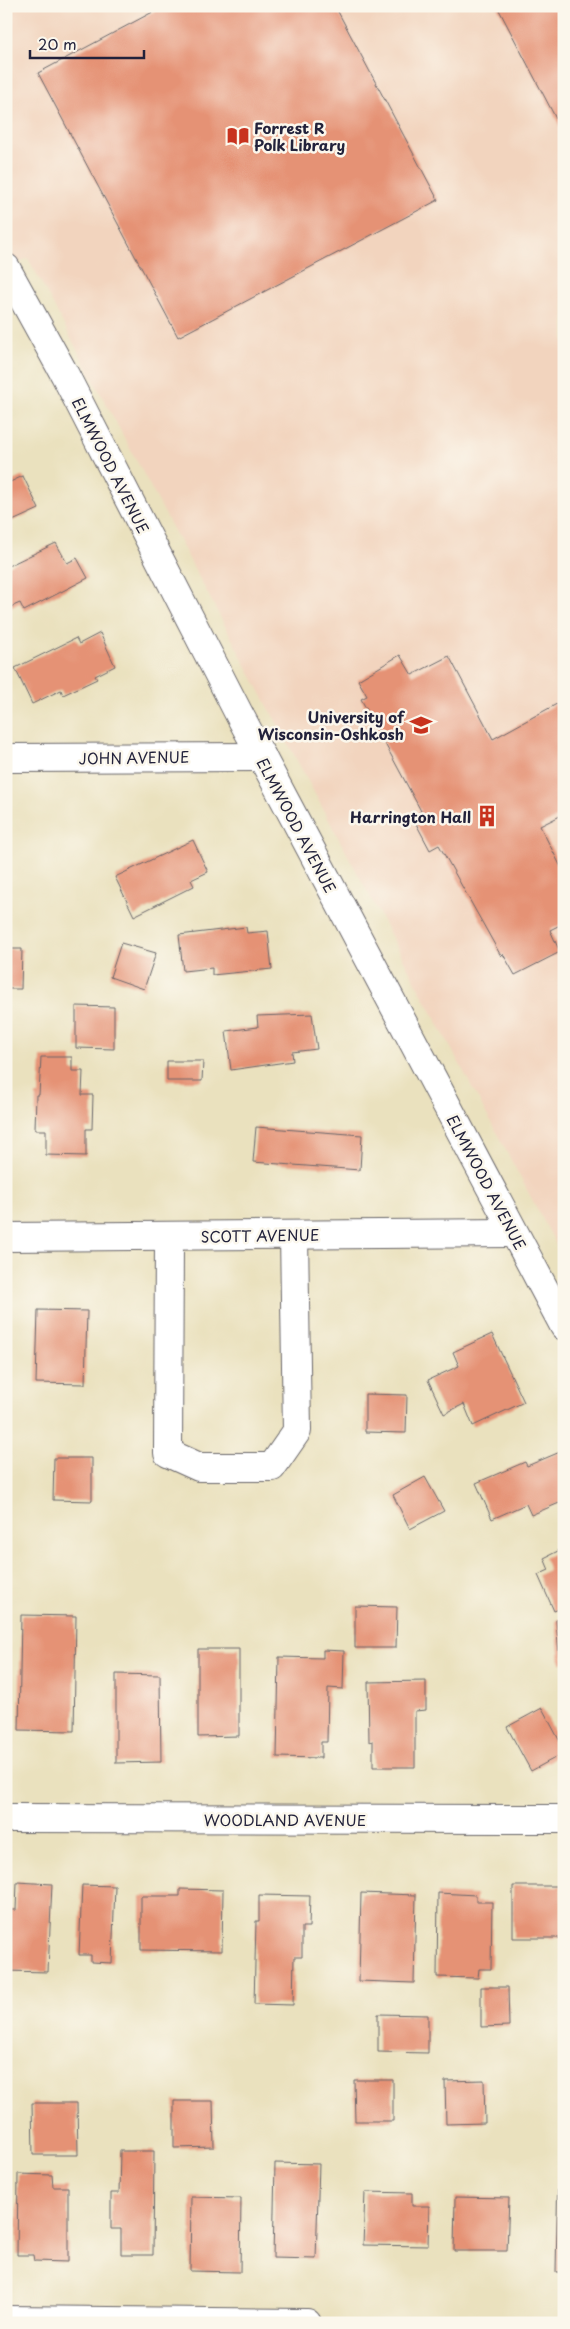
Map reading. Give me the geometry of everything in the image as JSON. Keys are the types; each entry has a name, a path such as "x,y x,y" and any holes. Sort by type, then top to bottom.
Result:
{"street":[{"name":"ELMWOOD AVENUE","path":"6,268 65,375 262,757 564,1326"},
{"name":"JOHN AVENUE","path":"6,758 262,757"},
{"name":"SCOTT AVENUE","path":"6,1237 514,1233"},
{"path":"169,1236 168,1453 199,1467 272,1467 298,1431 294,1235"},
{"name":"WOODLAND AVENUE","path":"6,1818 564,1819"},
{"path":"6,2320 306,2323"}],"shaded area":[{"name":"University of Wisconsin-Oshkosh","path":"6,6 564,6 564,1259 28,258 6,269"}],"building":[{"name":"Forrest R Polk Library","path":"164,6 335,6 438,200 178,337 38,73"},
{"path":"497,6 564,6 564,134"},
{"path":"23,476 39,509 6,524 6,480 8,483"},
{"path":"56,543 67,563 77,558 88,578 24,611 20,603 6,609 6,567"},
{"path":"100,633 115,666 95,676 97,679 63,695 61,690 32,704 15,668 76,638 79,644"},
{"name":"Harrington Hall","path":"400,655 412,675 449,656 493,739 564,700 564,814 540,826 564,873 564,923 550,930 560,952 515,975 503,954 501,956 439,845 430,850 413,818 421,811 361,699 367,696 358,680"},
{"path":"193,840 208,872 191,880 194,886 134,916 115,877"},
{"path":"246,927 247,933 268,931 272,969 212,975 212,968 183,971 179,935"},
{"path":"121,943 156,953 144,989 110,977"},
{"path":"6,949 22,949 21,989 6,989"},
{"path":"76,1006 114,1007 114,1049 76,1048"},
{"path":"312,1014 317,1049 292,1052 293,1061 231,1070 226,1031 258,1027 257,1016"},
{"path":"41,1057 72,1057 72,1071 83,1071 82,1095 93,1095 92,1129 86,1129 86,1156 46,1155 46,1130 35,1130 36,1095 39,1095"},
{"path":"167,1061 203,1061 202,1081 167,1081"},
{"path":"256,1127 362,1135 360,1170 253,1162"},
{"path":"38,1310 87,1311 85,1384 36,1383"},
{"path":"492,1334 524,1402 473,1426 464,1404 444,1414 428,1380 459,1366 453,1352"},
{"path":"365,1394 407,1395 406,1433 365,1432"},
{"path":"560,1452 564,1462 564,1501 531,1515 526,1504 492,1519 476,1483 525,1462 527,1466"},
{"path":"54,1458 92,1458 92,1501 53,1500"},
{"path":"425,1477 444,1511 410,1529 393,1495"},
{"path":"564,1548 564,1607 554,1611 538,1575 549,1570 544,1558"},
{"path":"355,1606 397,1607 396,1648 355,1648"},
{"path":"21,1615 76,1616 74,1731 19,1730"},
{"path":"564,1619 564,1663 560,1663 556,1620"},
{"path":"198,1649 239,1649 239,1736 198,1737"},
{"path":"323,1650 344,1651 343,1689 328,1688 327,1742 321,1742 321,1758 277,1757 279,1657 323,1658"},
{"path":"116,1674 160,1675 161,1762 116,1763"},
{"path":"426,1681 426,1710 415,1711 415,1767 373,1767 373,1741 369,1742 368,1682"},
{"path":"542,1708 564,1749 564,1753 531,1771 507,1727"},
{"path":"17,1882 52,1884 48,1972 6,1971 7,1910 16,1910"},
{"path":"82,1885 115,1886 112,1963 91,1962 91,1955 79,1955"},
{"path":"513,1886 561,1886 562,1938 513,1938"},
{"path":"180,1889 223,1890 222,1951 141,1950 141,1896 180,1896"},
{"path":"361,1893 416,1895 414,1983 359,1981"},
{"path":"438,1893 476,1895 476,1902 492,1902 491,1969 479,1969 478,1978 437,1977"},
{"path":"259,1895 310,1896 309,1927 302,1927 302,1957 294,1957 293,2005 254,2004 256,1921 259,1921"},
{"path":"481,1987 508,1987 509,2026 481,2027"},
{"path":"378,2014 428,2015 428,2053 378,2052"},
{"path":"354,2080 393,2080 393,2121 355,2121"},
{"path":"484,2080 485,2123 446,2124 445,2081"},
{"path":"174,2101 213,2101 214,2147 174,2148"},
{"path":"32,2103 77,2103 78,2155 33,2155"},
{"path":"120,2151 154,2151 153,2255 121,2255 121,2229 111,2229 111,2193 119,2193"},
{"path":"275,2163 319,2164 316,2259 273,2258"},
{"path":"558,2167 564,2167 564,2272 556,2272"},
{"path":"18,2174 52,2175 53,2187 68,2187 68,2262 34,2261 33,2255 17,2255"},
{"path":"365,2192 412,2193 412,2206 429,2206 428,2246 363,2245"},
{"path":"191,2197 241,2198 240,2272 190,2271"},
{"path":"455,2197 509,2198 507,2251 454,2251"}],"place":[{"name":"Forrest R Polk Library","path":"238,136"},
{"name":"University of Wisconsin-Oshkosh","path":"421,725"},
{"name":"Harrington Hall","path":"487,816"}]}
